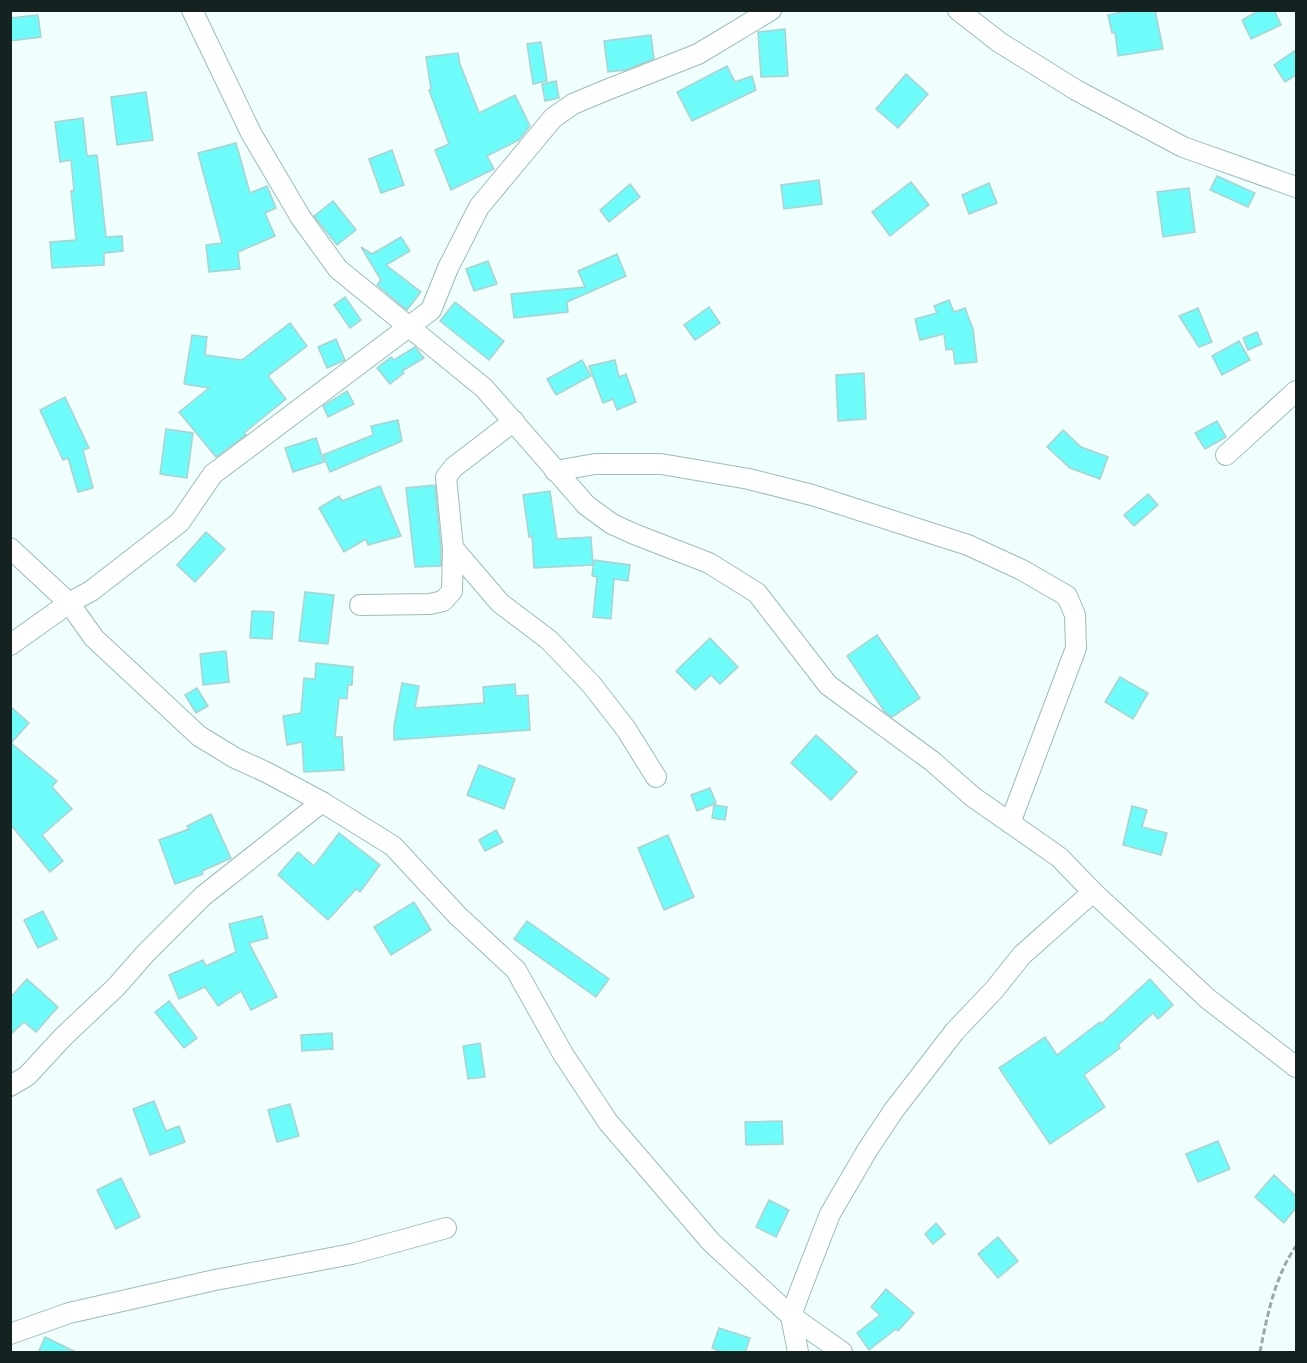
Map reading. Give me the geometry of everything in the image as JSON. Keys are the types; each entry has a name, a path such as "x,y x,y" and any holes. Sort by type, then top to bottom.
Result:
{"street":[{"path":"192,10 251,133 301,218 338,269 484,388 586,505 612,524 710,563 757,592 828,685 932,761 973,797 1059,857 1208,999 1296,1067"},
{"path":"10,645 69,603 91,591 180,522 213,474 431,310 448,268 479,207 553,118 573,104 698,54 771,10"},
{"path":"965,12 999,42 1076,90 1183,147 1296,188"},
{"path":"1226,455 1296,391"},
{"path":"360,605 430,604 443,601 452,591 453,548 446,477 454,467 514,421"},
{"path":"555,471 595,464 661,464 749,478 812,495 968,544 1022,570 1067,596 1075,615 1076,648 1010,824"},
{"path":"10,548 69,603 94,638 199,736 235,758 322,802 393,846 457,915 516,970 563,1054 608,1122 711,1242 791,1316 842,1353"},
{"path":"453,548 500,603 549,640 591,684 626,729 656,777"},
{"path":"10,1086 27,1076 203,896 322,802"},
{"path":"798,1353 791,1316 830,1214 894,1110 955,1030 994,990 1022,955 1094,892"},
{"path":"10,1334 69,1313 215,1280 352,1254 446,1228"}],"path":[{"path":"1260,1353 1268,1315 1286,1260 1296,1246"}],"building":[{"path":"1131,10 1155,10 1163,49 1118,56 1115,32 1112,33 1108,15"},
{"path":"1260,10 1274,10 1281,25 1251,39 1242,20"},
{"path":"38,15 41,37 10,41 10,18"},
{"path":"785,29 788,76 761,77 758,32"},
{"path":"651,35 654,59 626,70 608,72 604,41"},
{"path":"541,42 547,81 533,84 527,44"},
{"path":"1296,50 1296,75 1285,82 1274,65"},
{"path":"458,53 479,113 515,95 530,126 519,140 487,156 494,169 451,190 435,150 449,144 429,90 431,89 426,57"},
{"path":"727,66 735,82 752,76 756,90 692,121 677,92"},
{"path":"906,74 928,94 898,128 876,109"},
{"path":"556,81 559,98 545,101 542,84"},
{"path":"146,92 153,140 117,145 111,97"},
{"path":"83,118 87,156 97,155 106,237 122,236 123,251 104,253 104,265 52,268 50,242 76,240 71,191 74,191 71,160 60,162 55,122"},
{"path":"236,143 250,193 267,186 276,208 265,213 275,236 238,252 240,269 209,272 206,245 222,243 198,153"},
{"path":"392,150 404,185 381,193 369,159"},
{"path":"1217,176 1255,193 1248,207 1210,190"},
{"path":"819,180 822,204 784,209 781,185"},
{"path":"911,182 929,205 890,236 872,212"},
{"path":"989,183 997,203 969,214 962,195"},
{"path":"630,184 640,197 609,222 600,210"},
{"path":"1189,188 1195,232 1163,237 1157,192"},
{"path":"333,201 356,230 337,245 314,216"},
{"path":"401,237 410,251 386,265 421,292 407,310 377,285 381,280 361,247 372,254"},
{"path":"617,254 626,276 567,302 568,312 514,318 511,294 585,287 578,271"},
{"path":"488,261 497,284 474,291 466,269"},
{"path":"345,297 361,320 350,328 334,305"},
{"path":"949,300 954,312 965,308 973,329 977,362 955,364 953,349 946,350 944,334 920,340 915,319 937,313 934,306"},
{"path":"455,302 504,341 489,360 440,321"},
{"path":"709,307 720,323 695,340 684,325"},
{"path":"1198,308 1212,342 1199,347 1179,316"},
{"path":"290,323 307,346 268,376 286,399 244,433 246,435 216,457 179,412 209,388 184,384 192,335 207,337 205,355 242,360"},
{"path":"1257,332 1262,344 1248,350 1243,338"},
{"path":"336,339 345,360 327,368 318,347"},
{"path":"1239,341 1250,360 1222,375 1212,356"},
{"path":"415,347 424,358 402,371 404,373 390,384 377,368 391,357 394,360"},
{"path":"582,360 591,376 556,395 547,379"},
{"path":"615,360 619,377 626,374 636,402 617,410 613,399 603,403 589,366"},
{"path":"864,373 866,419 838,421 836,375"},
{"path":"347,391 354,404 328,417 323,406"},
{"path":"65,397 89,448 83,450 93,488 78,492 68,458 63,460 40,410"},
{"path":"398,420 402,441 330,472 323,455 373,435 371,426"},
{"path":"1217,421 1226,437 1205,449 1195,433"},
{"path":"166,429 193,433 187,478 160,474"},
{"path":"1063,430 1081,447 1108,457 1100,479 1070,468 1047,447"},
{"path":"316,438 324,462 293,472 285,448"},
{"path":"435,485 441,566 415,567 406,488"},
{"path":"380,486 401,536 368,545 366,539 344,552 319,508 339,496 342,501"},
{"path":"550,491 557,539 591,537 593,565 534,568 532,536 529,537 523,495"},
{"path":"1148,494 1158,505 1134,526 1124,515"},
{"path":"206,532 225,549 195,582 177,565"},
{"path":"594,560 630,565 628,581 614,579 611,619 593,617 597,577 592,576"},
{"path":"305,592 334,595 328,644 299,641"},
{"path":"252,611 274,612 272,639 250,638"},
{"path":"877,635 920,698 892,717 884,711 847,656"},
{"path":"710,638 738,667 720,684 711,675 695,690 676,671"},
{"path":"226,651 229,682 203,685 200,654"},
{"path":"316,663 353,667 352,685 348,685 347,699 339,698 335,737 342,737 344,770 304,772 302,742 287,745 283,716 301,713 304,678 315,679"},
{"path":"1120,677 1148,693 1133,719 1105,702"},
{"path":"402,683 419,686 415,708 484,703 483,687 515,684 516,696 528,695 530,730 394,740 394,726"},
{"path":"197,688 208,706 196,713 185,695"},
{"path":"10,706 29,723 11,743 57,781 52,787 72,809 42,835 63,861 50,872 10,824"},
{"path":"816,735 857,772 831,800 791,763"},
{"path":"479,765 515,779 504,809 467,795"},
{"path":"710,788 716,803 697,811 691,795"},
{"path":"714,805 727,807 725,820 712,818"},
{"path":"1132,806 1147,810 1142,827 1167,833 1161,855 1123,845"},
{"path":"211,814 231,858 202,871 203,874 175,884 159,840 189,829 187,826"},
{"path":"496,830 503,842 485,851 479,840"},
{"path":"339,833 380,865 360,892 356,889 328,920 278,875 298,852 314,866"},
{"path":"668,835 694,897 664,910 638,848"},
{"path":"414,902 431,930 391,955 374,927"},
{"path":"43,911 57,939 38,948 24,920"},
{"path":"262,916 268,938 249,943 277,997 251,1010 241,991 218,1006 205,987 179,999 169,975 203,960 206,966 236,952 229,924"},
{"path":"527,921 609,979 596,997 514,939"},
{"path":"27,979 58,1007 36,1032 24,1022 10,1035 10,998"},
{"path":"1150,979 1173,1005 1158,1019 1153,1013 1118,1045 1120,1048 1084,1075 1105,1107 1050,1144 999,1068 1045,1037 1057,1055 1100,1022 1101,1024"},
{"path":"169,1001 197,1038 184,1048 155,1012"},
{"path":"332,1033 333,1049 302,1051 301,1035"},
{"path":"480,1043 485,1077 468,1079 463,1046"},
{"path":"154,1101 166,1131 179,1126 185,1142 150,1155 133,1109"},
{"path":"290,1104 299,1136 277,1142 268,1110"},
{"path":"782,1121 783,1144 746,1145 745,1122"},
{"path":"1218,1141 1230,1169 1198,1182 1186,1154"},
{"path":"1274,1175 1296,1196 1296,1208 1284,1223 1255,1197"},
{"path":"121,1178 140,1217 116,1229 97,1190"},
{"path":"769,1200 789,1210 776,1237 756,1227"},
{"path":"936,1223 945,1234 933,1244 925,1234"},
{"path":"998,1237 1018,1261 998,1278 978,1254"},
{"path":"886,1289 914,1313 898,1331 896,1329 869,1350 857,1333 880,1315 871,1307"},
{"path":"719,1328 750,1338 745,1353 724,1353 712,1348"},
{"path":"45,1337 78,1353 38,1353"}]}
